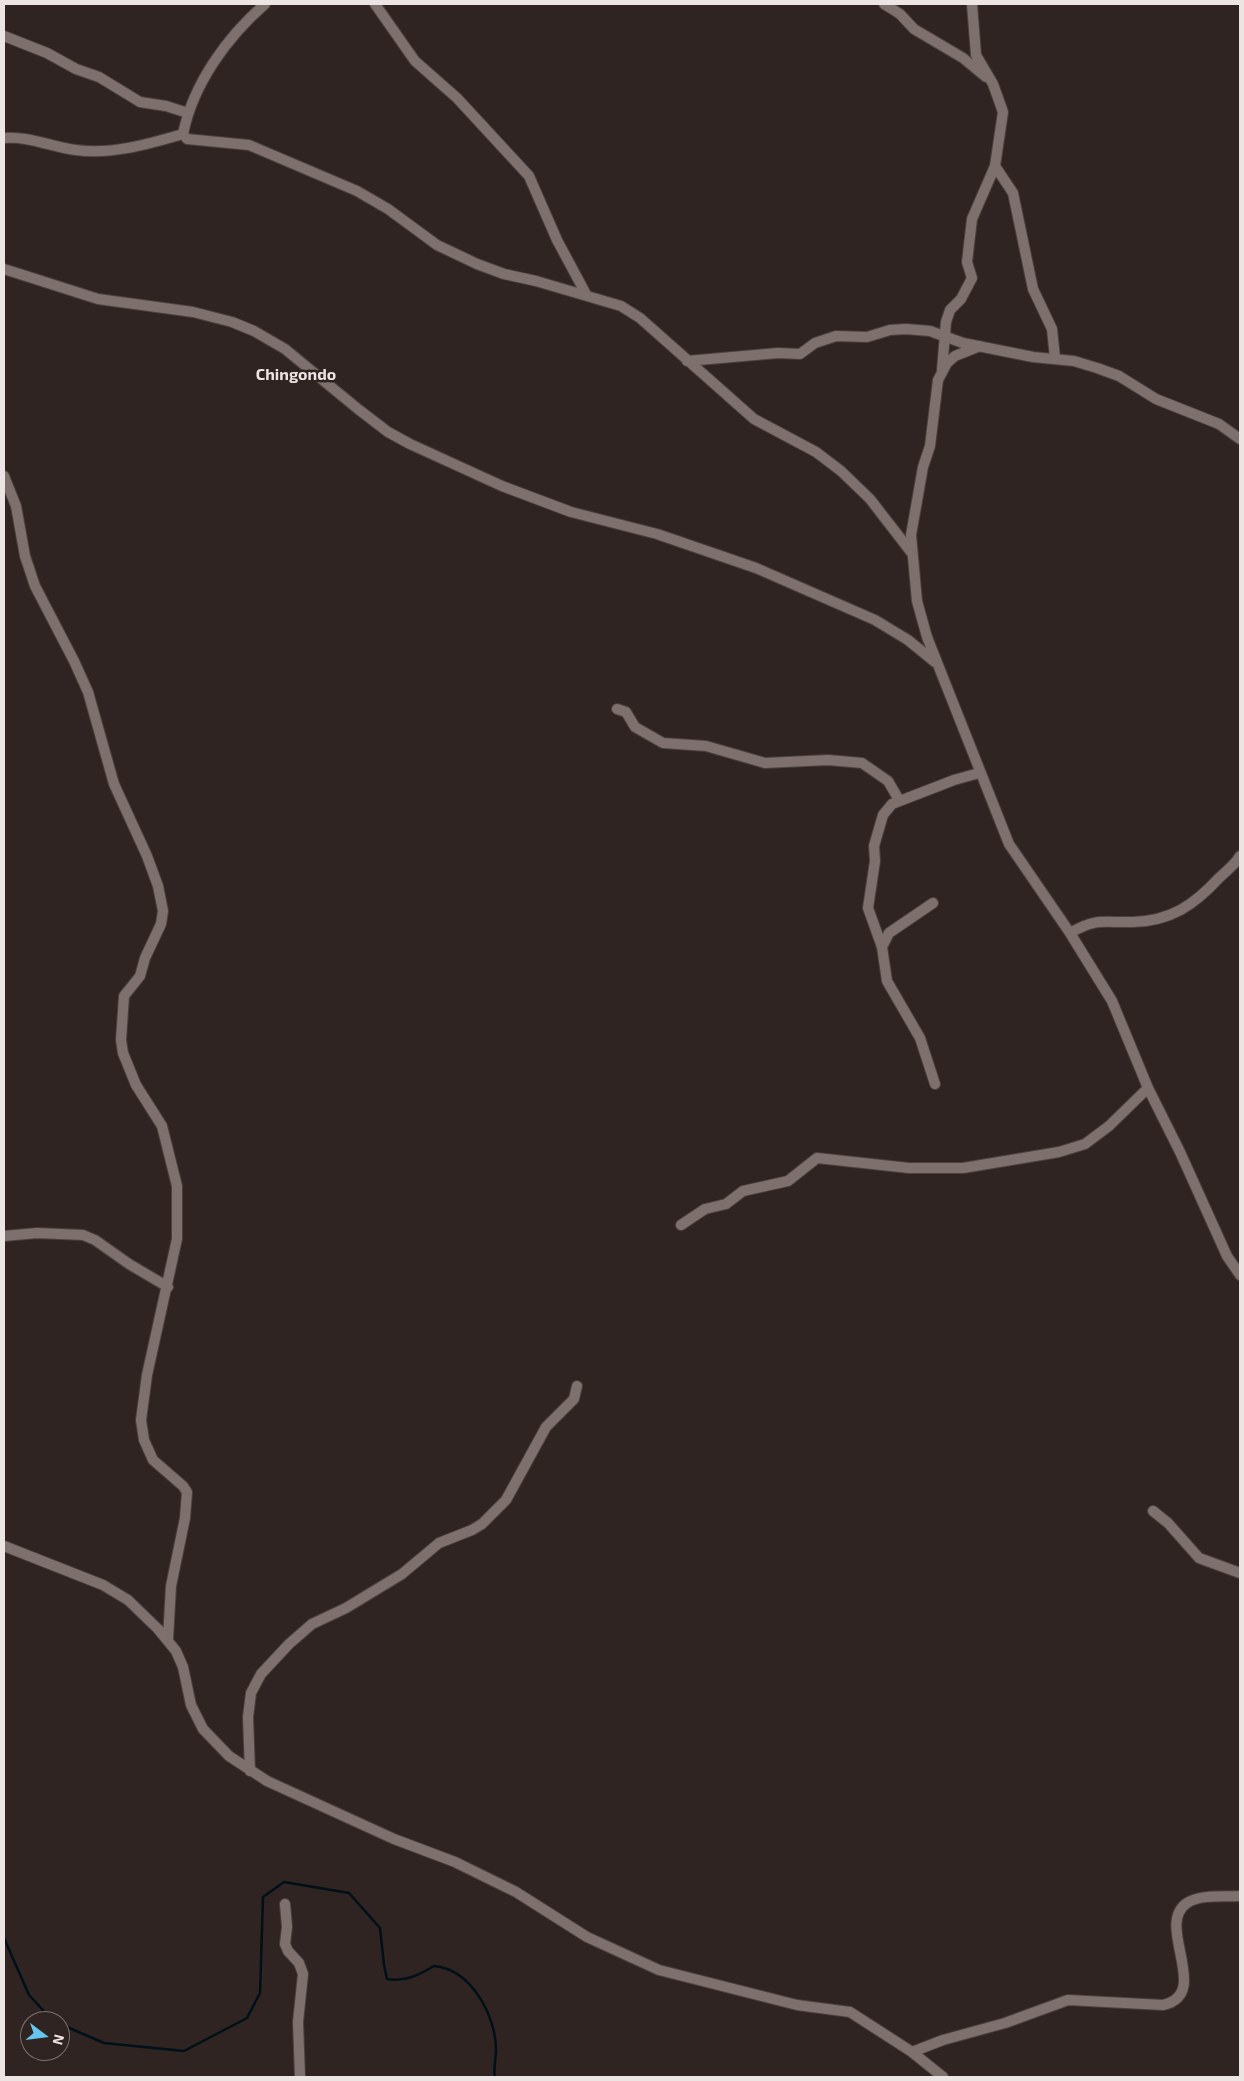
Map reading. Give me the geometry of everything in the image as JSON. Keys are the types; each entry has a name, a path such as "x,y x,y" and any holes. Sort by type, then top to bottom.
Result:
{"street":[{"path":"183,134 188,113 198,88 234,34 265,4"},
{"path":"375,4 415,61 457,98 529,176 557,240 587,296"},
{"path":"884,4 900,14 914,29 963,58 978,73 989,78"},
{"path":"942,371 950,310 961,299 972,278 967,262 972,219 995,166 1003,112 989,78 976,56 972,4"},
{"path":"4,36 47,53 76,69 99,77 140,102 166,106 188,113"},
{"path":"183,134 187,138 249,145 357,191 388,209 437,245 478,264 504,274 621,306 640,318 687,361 701,370 734,403 754,419 816,452 841,471 870,499 911,552"},
{"path":"4,138 16,137 42,141 75,150 105,151 183,134"},
{"path":"995,166 1013,193 1033,289 1052,329 1055,358"},
{"path":"4,269 98,299 193,312 232,322 254,331 285,349 373,420 410,444 502,486 571,512 658,534 756,568 876,620 908,640 937,664"},
{"path":"687,361 789,352 800,354 825,339 836,336 867,338 890,330 930,331 945,338 980,346 1033,356 1074,361 1119,376 1156,399 1219,424 1240,439"},
{"path":"980,346 955,356 942,371 938,380 930,446 922,476 911,535 911,552 917,601 937,664 1009,844 1070,933 1112,1001 1148,1088 1180,1152 1227,1256 1240,1275"},
{"path":"4,476 16,506 25,556 35,586 88,692 114,784 147,856 158,886 163,911 161,924 145,958 140,976 124,996 121,1040 123,1053 136,1085 162,1126 174,1166 178,1213 177,1239 147,1375 141,1420 144,1440 153,1460 183,1486 187,1492 185,1518 171,1586 168,1639"},
{"path":"617,709 626,712 635,727 663,744 706,746 765,763 828,760 862,763 888,781 899,800"},
{"path":"935,1084 920,1038 887,981 882,946 868,908 875,861 874,846 883,815 892,804 980,773"},
{"path":"1070,933 1086,923 1150,921 1169,916 1188,906 1206,893 1240,856"},
{"path":"882,946 889,933 933,903"},
{"path":"681,1225 705,1209 726,1204 744,1191 788,1181 818,1158 909,1168 963,1168 1076,1147 1085,1144 1109,1126 1148,1088"},
{"path":"4,1236 37,1233 83,1235 95,1240 129,1264 168,1286"},
{"path":"250,1771 248,1717 251,1693 260,1674 289,1644 312,1624 346,1608 402,1574 439,1543 482,1524 506,1500 546,1427 574,1399 577,1386"},
{"path":"1153,1511 1168,1523 1200,1558 1240,1573"},
{"path":"4,1546 118,1592 168,1639 183,1667 191,1705 203,1729 229,1756 250,1771 320,1806 455,1862 516,1892 587,1937 634,1959 691,1980 797,2005 850,2012 912,2052 943,2077"},
{"path":"912,2052 943,2040 1005,2023 1068,2000 1163,2005 1172,2003 1180,1997 1183,1987 1184,1974 1177,1928 1181,1909 1194,1900 1240,1896"},
{"path":"285,1904 287,1927 285,1944 288,1951 299,1963 303,1974 298,2022 300,2077"}],"waterway":[{"path":"70,2028 104,2043 184,2051 247,2018 260,1993 263,1897 284,1882 349,1893 380,1928 387,1979 400,1980 412,1977 434,1966 447,1969 470,1985 479,1996 492,2023 496,2050 495,2077"},
{"path":"4,1938 29,1995 44,2011"}],"district":[{"name":"Chingondo","path":"296,375"}]}
